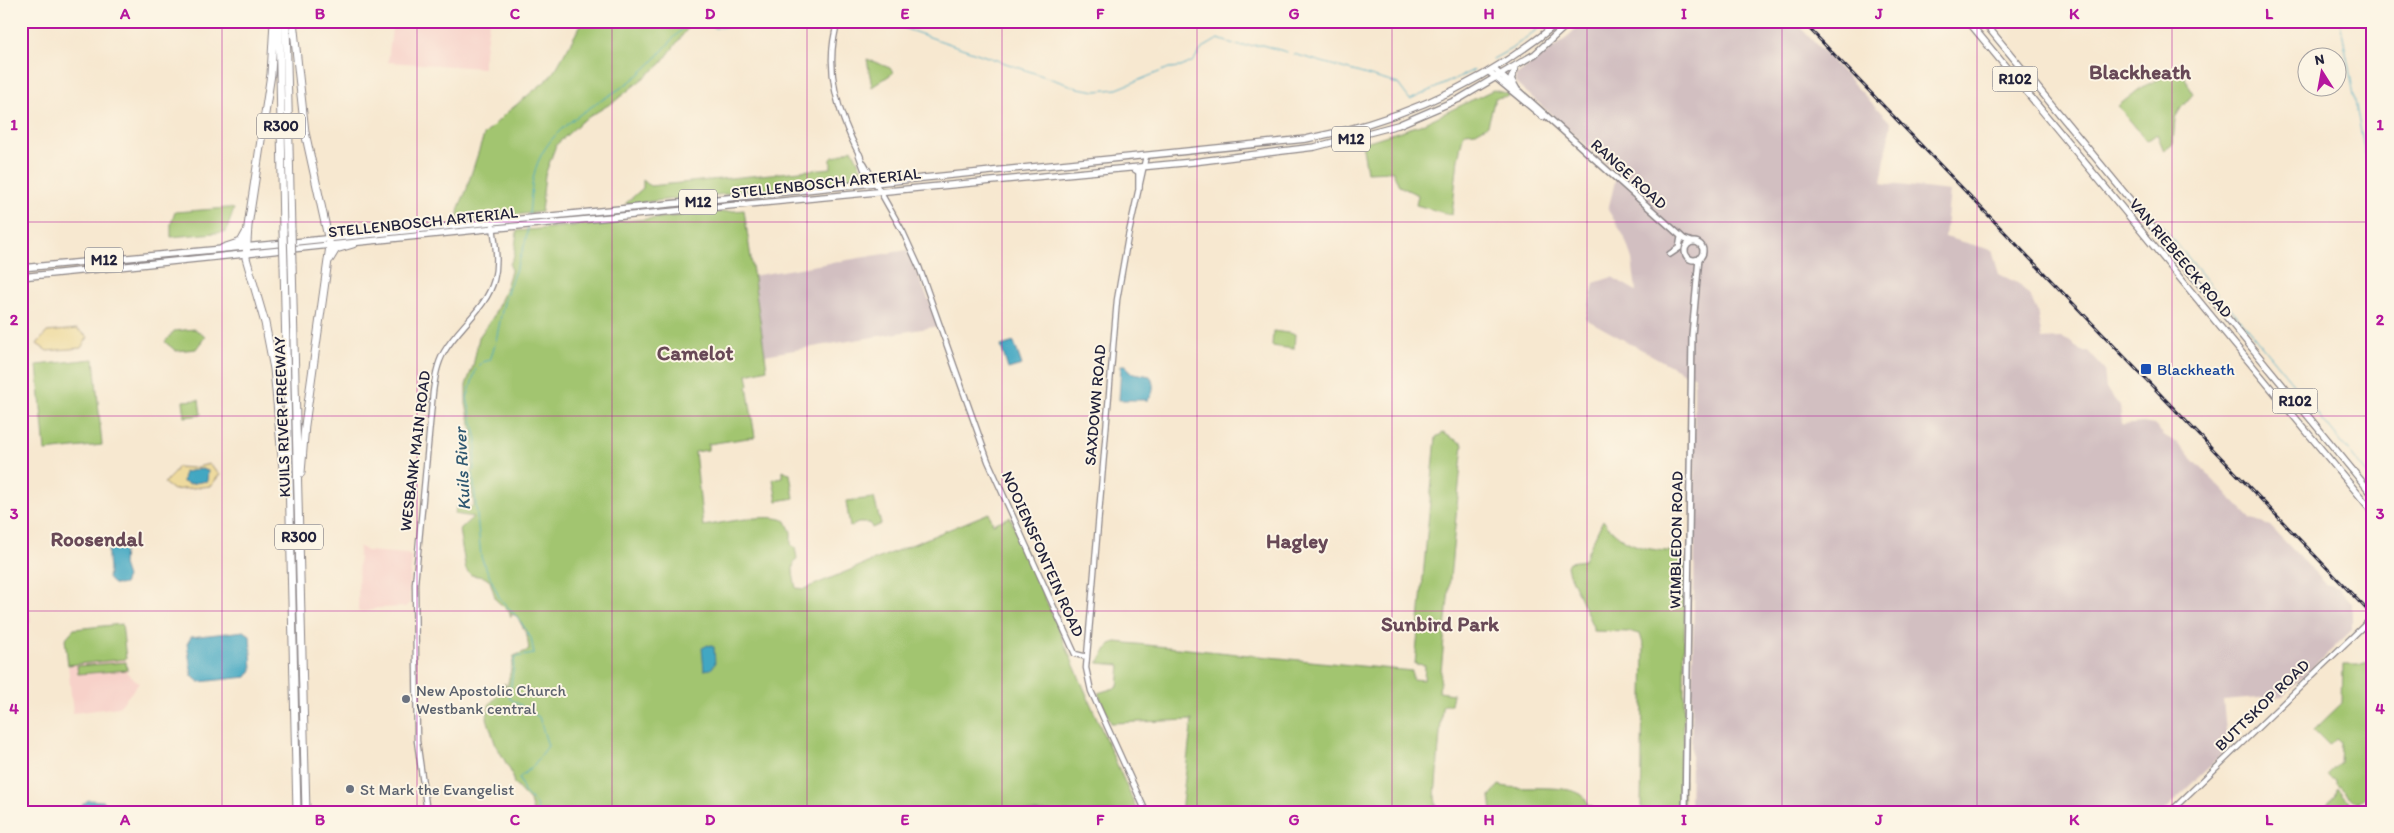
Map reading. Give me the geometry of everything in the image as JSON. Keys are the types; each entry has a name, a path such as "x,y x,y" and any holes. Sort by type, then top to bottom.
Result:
{"highway":[{"path":"274,21 270,81 248,226 246,254 274,369 291,559"},
{"name":"KUILS RIVER FREEWAY","path":"279,21 299,551 306,812"},
{"name":"KUILS RIVER FREEWAY","path":"286,21 287,231"},
{"path":"292,21 304,124 329,242 328,264 305,425 301,470 302,541 299,551"},
{"path":"223,248 241,242 248,226"},
{"path":"328,264 335,250 353,244"},
{"name":"KUILS RIVER FREEWAY","path":"288,264 291,559 297,812"}],"main road":[{"name":"STELLENBOSCH ARTERIAL","path":"539,221 876,183 1290,142 1346,131 1394,116 1436,99 1491,70 1560,21"},
{"name":"STELLENBOSCH ARTERIAL","path":"21,277 246,254 492,222 518,223 880,192 1293,151 1350,140 1427,114 1499,77 1523,62 1549,43 1572,21"},
{"name":"VAN RIEBEECK ROAD","path":"1968,21 2373,512"},
{"name":"VAN RIEBEECK ROAD","path":"1983,21 2373,495"},
{"path":"1516,88 1511,76 1523,62"},
{"name":"RANGE ROAD","path":"1491,70 1558,127"},
{"name":"RANGE ROAD","path":"1499,77 1516,88 1682,238 1692,242"},
{"path":"857,185 867,176 859,154"},
{"path":"1132,167 1139,172 1139,188"},
{"name":"STELLENBOSCH ARTERIAL","path":"21,268 247,246 329,242 353,244 493,229 518,223"},
{"path":"1682,238 1686,246 1685,253 1698,270"},
{"path":"1670,254 1679,248 1682,238"},
{"path":"1686,246 1692,242 1701,247 1702,253 1699,258 1692,260"},
{"name":"WIMBLEDON ROAD","path":"1685,812 1692,335 1699,258"}],"street":[{"name":"NOOIENSFONTEIN ROAD","path":"838,21 833,46 833,81 841,113 859,154 903,232 936,309 938,322 985,454 1074,653 1078,657 1087,658 1087,676 1091,691 1146,812"},
{"name":"SAXDOWN ROAD","path":"1087,658 1115,322 1128,237 1146,156"},
{"name":"WESBANK MAIN ROAD","path":"427,812 417,741 414,611 417,546 436,374 445,350 482,306 491,289 496,268 492,222"},
{"name":"BUTTSKOP ROAD","path":"2170,812 2373,617"}],"shaded area":[{"path":"393,21 489,21 483,68 388,62"},
{"path":"1585,21 1794,21 1891,123 1881,183 1950,191 1945,237 1992,250 1999,274 2019,284 2031,298 2037,311 2042,339 2061,338 2069,341 2081,351 2088,351 2104,369 2106,389 2120,406 2122,425 2143,423 2154,425 2165,436 2177,443 2252,520 2270,526 2326,584 2339,588 2352,603 2352,630 2283,696 2223,701 2228,749 2162,812 1690,811 1695,539 1694,376 1684,373 1586,319 1594,283 1612,277 1636,291 1632,259 1624,236 1608,210 1617,173 1515,82 1516,75 1568,37"},
{"path":"907,250 940,326 764,355 752,276"},
{"path":"21,546 23,546 31,623 21,624"},
{"path":"359,546 366,551 408,554 412,559 409,583 410,603 405,607 377,608 358,612"},
{"path":"126,659 127,673 139,683 119,707 73,713 68,665"}],"green space":[{"path":"583,21 693,21 661,64 615,101 582,121 556,145 545,175 541,212 460,221 458,217 459,207 484,135 505,114 548,79 557,67"},
{"path":"867,59 890,68 893,73 872,87"},
{"path":"2181,69 2193,94 2175,118 2173,144 2164,151 2157,134 2147,141 2118,106 2142,87"},
{"path":"1493,90 1509,94 1509,96 1495,98 1488,125 1476,132 1465,133 1463,136 1458,159 1452,215 1416,205 1418,195 1399,186 1393,171 1367,172 1362,143 1420,125"},
{"path":"852,149 864,174 863,178 858,181 625,204 643,188 643,180 650,186 831,168 831,159 834,156"},
{"path":"234,209 226,232 171,237 171,224 175,212"},
{"path":"744,210 767,369 747,374 749,385 747,386 755,437 708,444 708,450 695,452 703,526 758,518 786,521 791,532 791,544 795,548 797,558 793,568 796,588 804,589 989,513 993,524 1010,517 1138,812 533,812 530,801 514,784 511,772 495,743 487,718 489,705 504,688 504,683 507,687 514,656 529,650 527,635 517,616 511,614 511,617 509,611 496,600 490,581 484,577 471,575 466,570 459,530 473,517 455,514 456,507 470,508 474,505 471,484 473,435 466,404 466,385 473,366 479,337 493,317 504,293 511,271 510,264 514,256 517,231"},
{"path":"195,329 205,337 196,349 176,351 165,342 174,331"},
{"path":"1273,331 1295,334 1294,349 1272,346"},
{"path":"94,359 102,445 45,451 37,365"},
{"path":"199,400 201,415 185,417 183,401"},
{"path":"1443,433 1463,444 1439,692 1453,694 1451,705 1444,705 1442,708 1435,797 1437,810 1451,812 1287,812 1280,803 1272,812 1181,812 1192,720 1111,723 1098,693 1118,687 1120,665 1098,663 1110,644 1116,642 1412,671 1412,679 1424,680 1425,665 1415,664 1436,437"},
{"path":"783,470 790,474 794,498 777,501 773,479 783,477"},
{"path":"874,498 881,524 872,528 870,523 858,523 850,527 846,501"},
{"path":"1603,520 1627,542 1655,550 1678,552 1685,562 1683,812 1652,812 1641,807 1644,647 1640,634 1593,631 1593,627 1569,574 1567,566 1569,562 1584,560"},
{"path":"122,624 126,659 68,665 65,639 74,629"},
{"path":"2373,661 2373,789 2359,801 2355,802 2336,784 2336,780 2328,774 2340,763 2341,742 2336,738 2329,745 2314,730 2342,703 2343,665 2358,665"},
{"path":"126,662 127,670 78,674 77,666"},
{"path":"1499,785 1521,788 1564,789 1576,792 1585,797 1588,806 1592,806 1593,812 1492,812 1490,796"},
{"path":"2337,788 2352,806 2350,812 2329,812 2324,806 2336,795"}],"sand":[{"path":"77,329 88,337 81,348 47,351 37,344 47,332"},
{"path":"209,464 220,474 211,486 173,490 164,483 177,467 193,468"}],"water":[{"path":"1014,342 1022,365 1008,369 1001,346"},
{"path":"1121,365 1126,365 1129,372 1150,376 1153,382 1153,389 1152,395 1148,400 1119,400"},
{"path":"202,469 208,471 207,481 189,484 183,482 184,472"},
{"path":"110,543 121,544 124,548 123,565 127,577 124,584 115,584 108,578"},
{"path":"244,631 250,635 252,670 247,677 199,682 192,676 187,644 191,637"},
{"path":"708,645 714,647 715,664 711,669 704,670 702,648"},
{"path":"88,800 104,801 107,812 80,812 81,806"}],"waterway":[{"name":"Kuils River","path":"529,215 534,175 538,162 546,147 556,135 568,123 637,76 691,21"},
{"path":"701,21 715,28 765,21"},
{"path":"883,21 1078,88 1096,91 1117,89 1169,68 1181,67 1192,62 1203,48 1218,39 1240,46 1262,45 1287,52"},
{"path":"1493,59 1511,49 1548,21"},
{"path":"2340,21 2373,196"},
{"path":"1294,54 1398,84 1410,100 1474,70"},
{"path":"2154,216 2218,294"},
{"name":"Kuils River","path":"528,226 522,252 504,301 493,352 490,360 483,362 476,369 467,398 477,440 473,475 481,557 500,599 519,619 531,638 534,654 515,657 509,698 539,717 548,746 533,766 519,778 524,792 536,804 538,812"},
{"path":"2229,306 2373,481"}],"railway":[{"path":"1802,21 2373,616"}],"place":[{"name":"Blackheath","path":"2146,369"},
{"name":"New Apostolic Church Westbank central","path":"406,699"},
{"name":"St Mark the Evangelist","path":"350,789"}],"district":[{"name":"Blackheath","path":"2140,71"},
{"name":"Camelot","path":"695,352"},
{"name":"Roosendal","path":"97,538"},
{"name":"Hagley","path":"1297,540"},
{"name":"Sunbird Park","path":"1440,623"}]}
